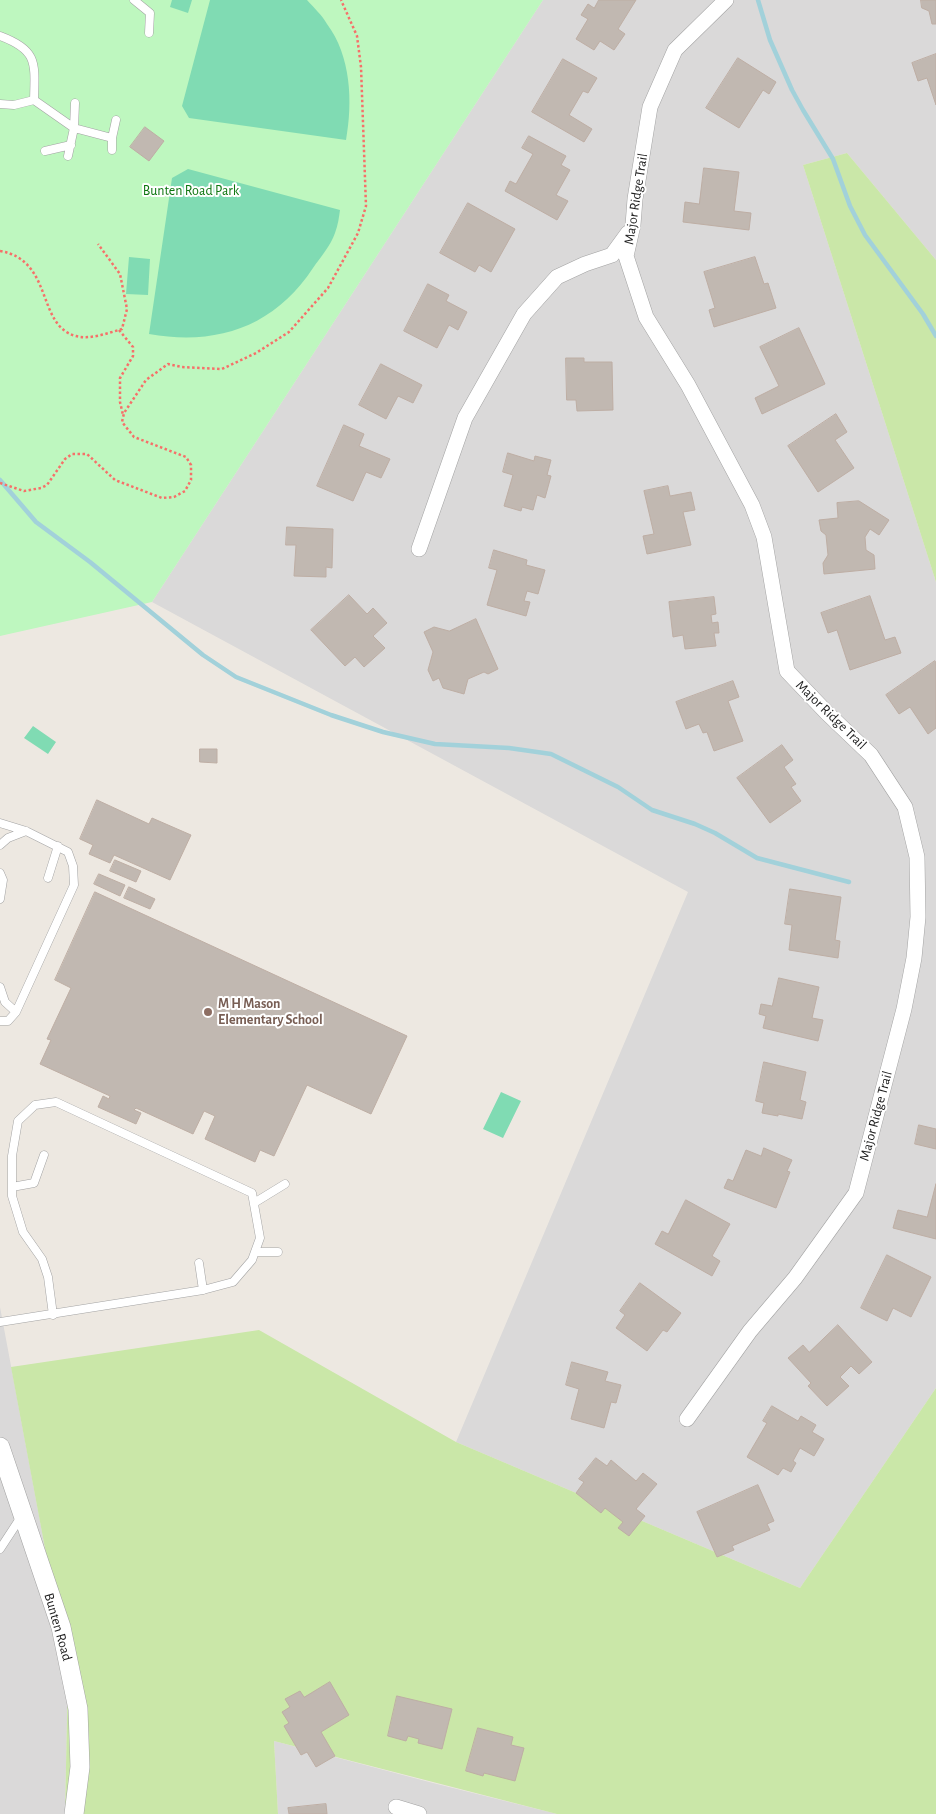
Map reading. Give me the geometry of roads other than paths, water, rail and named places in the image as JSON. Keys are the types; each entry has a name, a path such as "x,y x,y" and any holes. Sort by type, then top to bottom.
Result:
{"street":[{"name":"Major Ridge Trail","path":"687,1419 750,1331 800,1271 856,1193 904,1009 914,958 918,917 917,857 905,807 871,754 827,713 787,671 764,537 752,505 688,385 646,317 626,256 633,225 650,107 675,50 726,0"},
{"path":"419,550 465,418 524,314 557,277 585,264 612,255 633,225"},
{"name":"Bunten Road","path":"0,1447 61,1627 78,1708 80,1767 74,1814"},
{"path":"396,1807 420,1814"}],"lane":[{"path":"134,0 150,13 149,33"},
{"path":"0,36 15,41 27,49 33,61 34,100"},
{"path":"0,104 14,105 34,100 74,128 112,138"},
{"path":"68,156 74,128 75,103"},
{"path":"112,150 112,138 116,120"},
{"path":"45,152 71,145"},
{"path":"0,824 26,831 68,852 73,866 74,885 16,1012 8,1021 0,1021"},
{"path":"0,845 8,838 26,831"},
{"path":"48,878 58,846"},
{"path":"0,873 3,880 0,899"},
{"path":"0,987 5,1002 16,1012"},
{"path":"0,1322 53,1315 203,1290 233,1282 252,1260 260,1238 252,1194 56,1102 35,1105 18,1121 12,1156 12,1196 23,1232 42,1259 48,1277 53,1315"},
{"path":"12,1187 34,1184 44,1155"},
{"path":"254,1203 285,1184"},
{"path":"255,1252 278,1252"},
{"path":"199,1263 203,1290"},
{"path":"0,1549 22,1515"}],"waterway":[{"path":"758,0 770,40 792,90 833,159 850,206 865,235 923,314 936,336"},
{"path":"0,480 36,522 90,562 203,655 236,677 331,715 383,732 435,744 509,748 551,754 618,787 652,810 695,824 715,833 757,858 849,882"}],"place":[{"name":"M H Mason Elementary School","path":"208,1012"}],"park label":[{"name":"Bunten Road Park","path":"191,191"}]}
